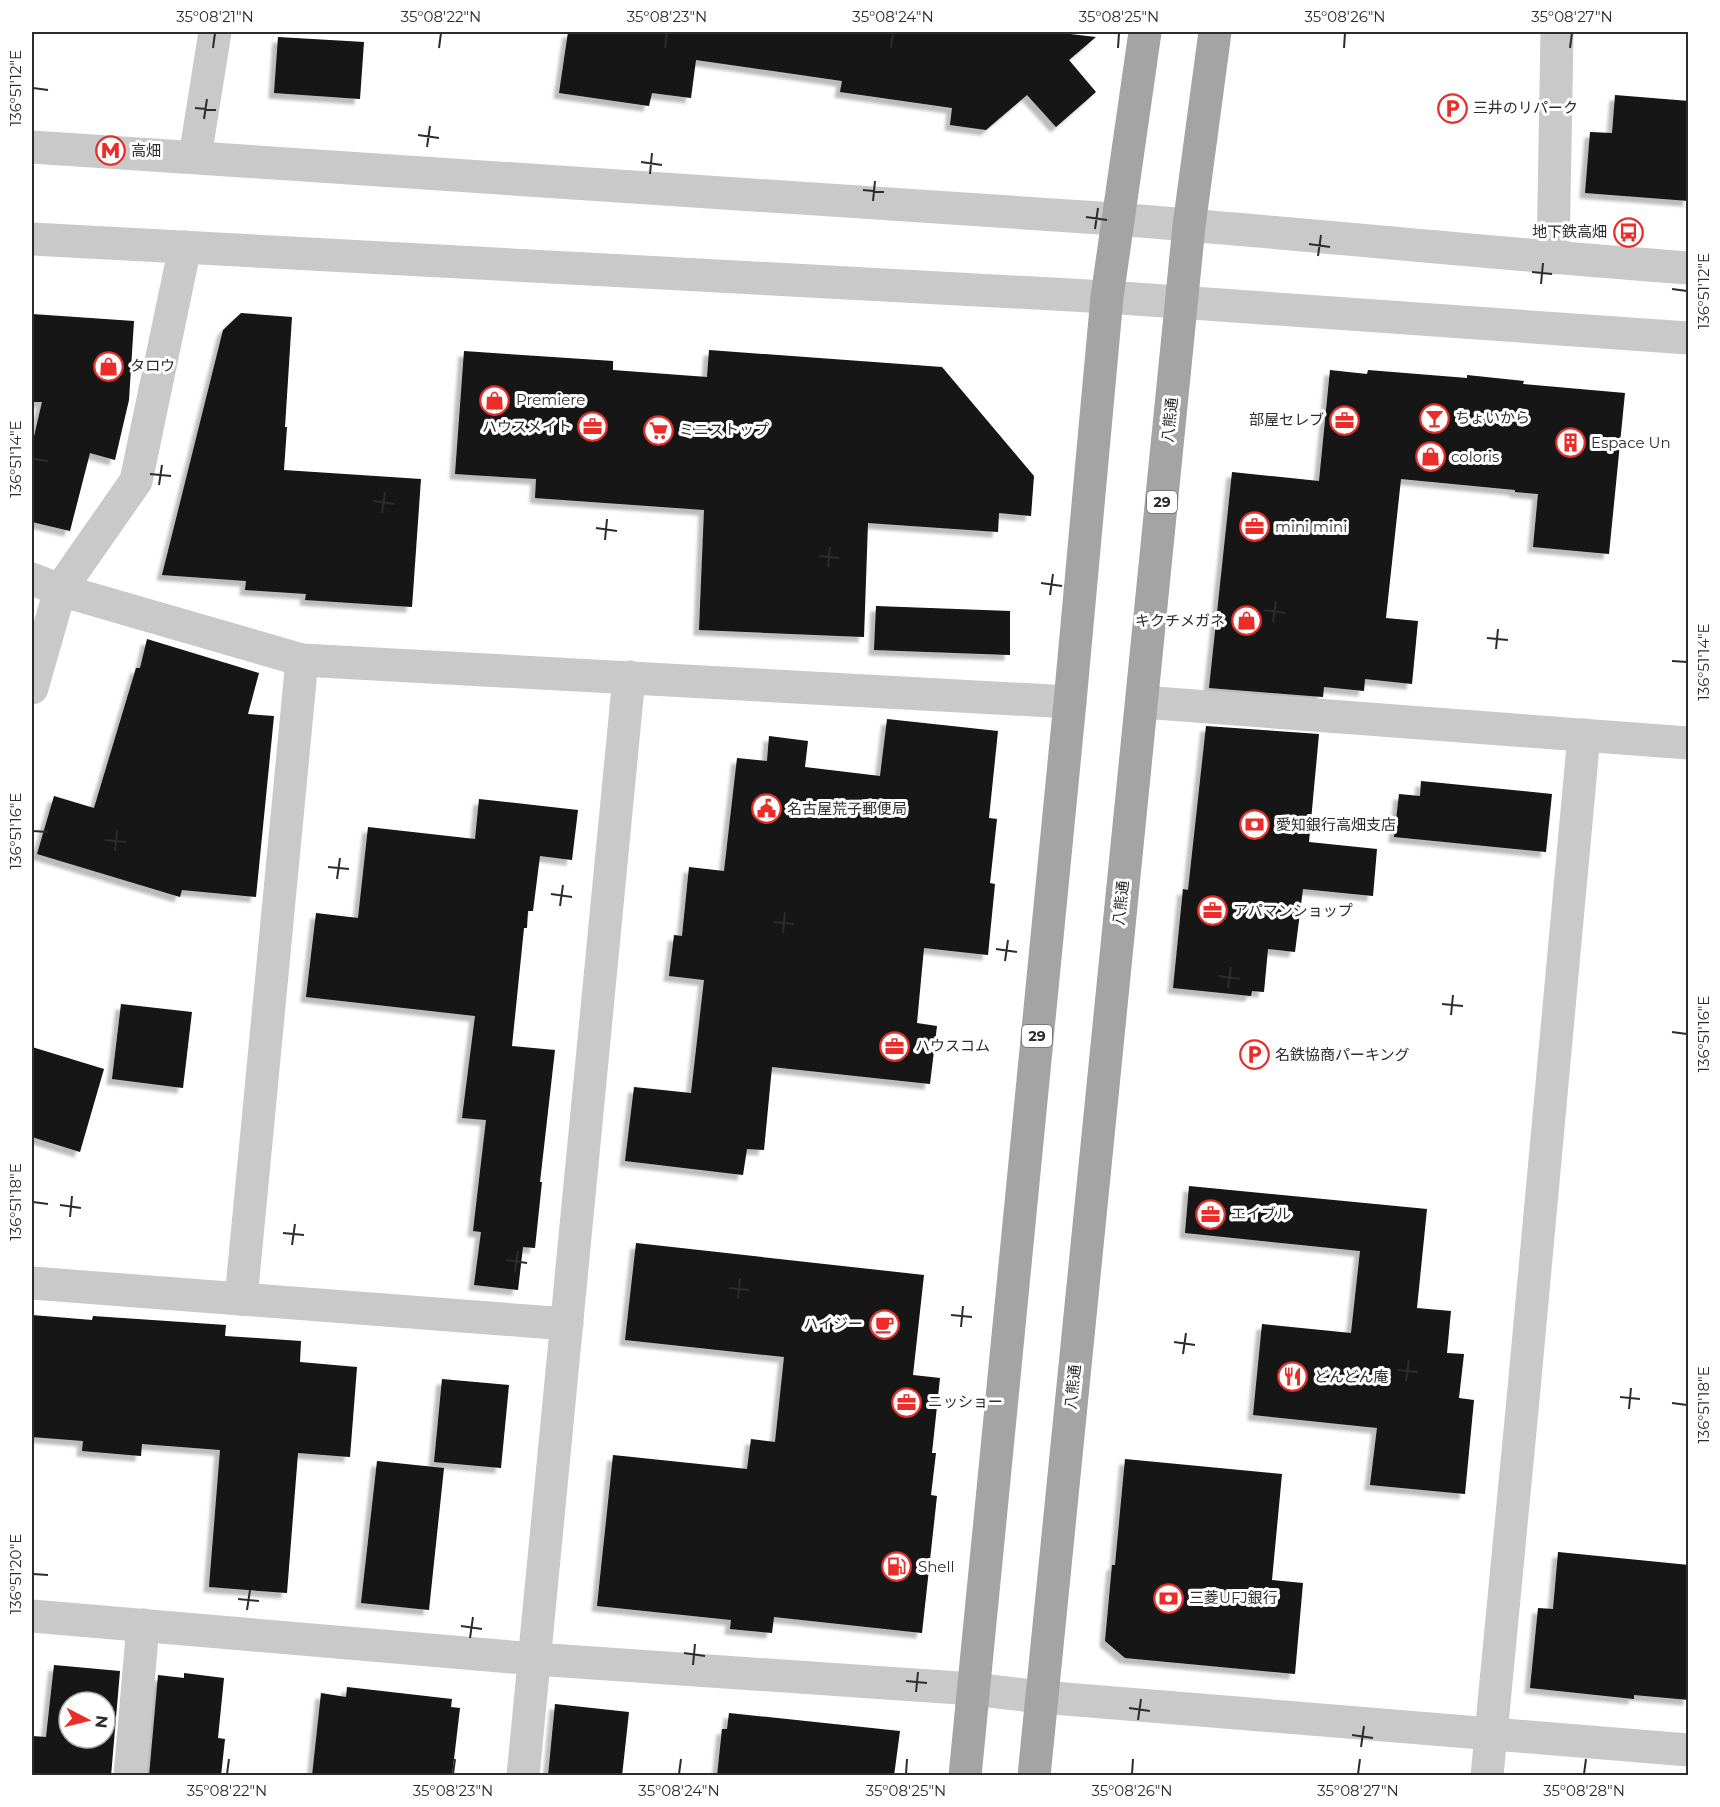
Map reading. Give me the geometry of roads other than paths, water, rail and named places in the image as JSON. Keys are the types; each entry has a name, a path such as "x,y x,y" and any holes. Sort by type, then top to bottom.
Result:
{"main road":[{"name":"29","path":"965,1776 1070,702 1107,297 1145,32"},
{"name":"八熊通","path":"1034,1776 1182,303 1215,32"}],"street":[{"path":"195,157 215,32"},
{"path":"1552,258 1557,32"},
{"path":"32,147 522,176 1119,220 1689,268"},
{"path":"32,239 1107,297 1689,338"},
{"path":"32,688 46,584 136,481 185,247"},
{"path":"46,584 302,660 1070,702"},
{"path":"240,1299 302,660"},
{"path":"523,1776 629,677"},
{"path":"1142,702 1689,743"},
{"path":"1487,1776 1584,735"},
{"path":"32,1283 567,1324"},
{"path":"32,1616 535,1659 973,1689 1041,1697 1689,1750"},
{"path":"130,1776 143,1626"}],"place":[{"name":"三井のリパーク","path":"1452,108"},
{"name":"高畑","path":"110,151"},
{"name":"地下鉄高畑","path":"1628,232"},
{"name":"タロウ","path":"109,366"},
{"name":"Premiere","path":"495,400"},
{"name":"ちょいから","path":"1434,418"},
{"name":"部屋セレブ","path":"1345,420"},
{"name":"ハウスメイト","path":"593,427"},
{"name":"ミニストップ","path":"658,430"},
{"name":"Espace Un","path":"1570,443"},
{"name":"coloris","path":"1430,457"},
{"name":"mini mini","path":"1254,527"},
{"name":"キクチメガネ","path":"1246,621"},
{"name":"名古屋荒子郵便局","path":"766,809"},
{"name":"愛知銀行高畑支店","path":"1255,825"},
{"name":"アパマンショップ","path":"1212,911"},
{"name":"ハウスコム","path":"894,1046"},
{"name":"名鉄協商パーキング","path":"1254,1055"},
{"name":"エイブル","path":"1210,1214"},
{"name":"ハイジー","path":"884,1324"},
{"name":"どんどん庵","path":"1293,1377"},
{"name":"ニッショー","path":"907,1402"},
{"name":"Shell","path":"897,1567"},
{"name":"三菱UFJ銀行","path":"1168,1598"}]}
